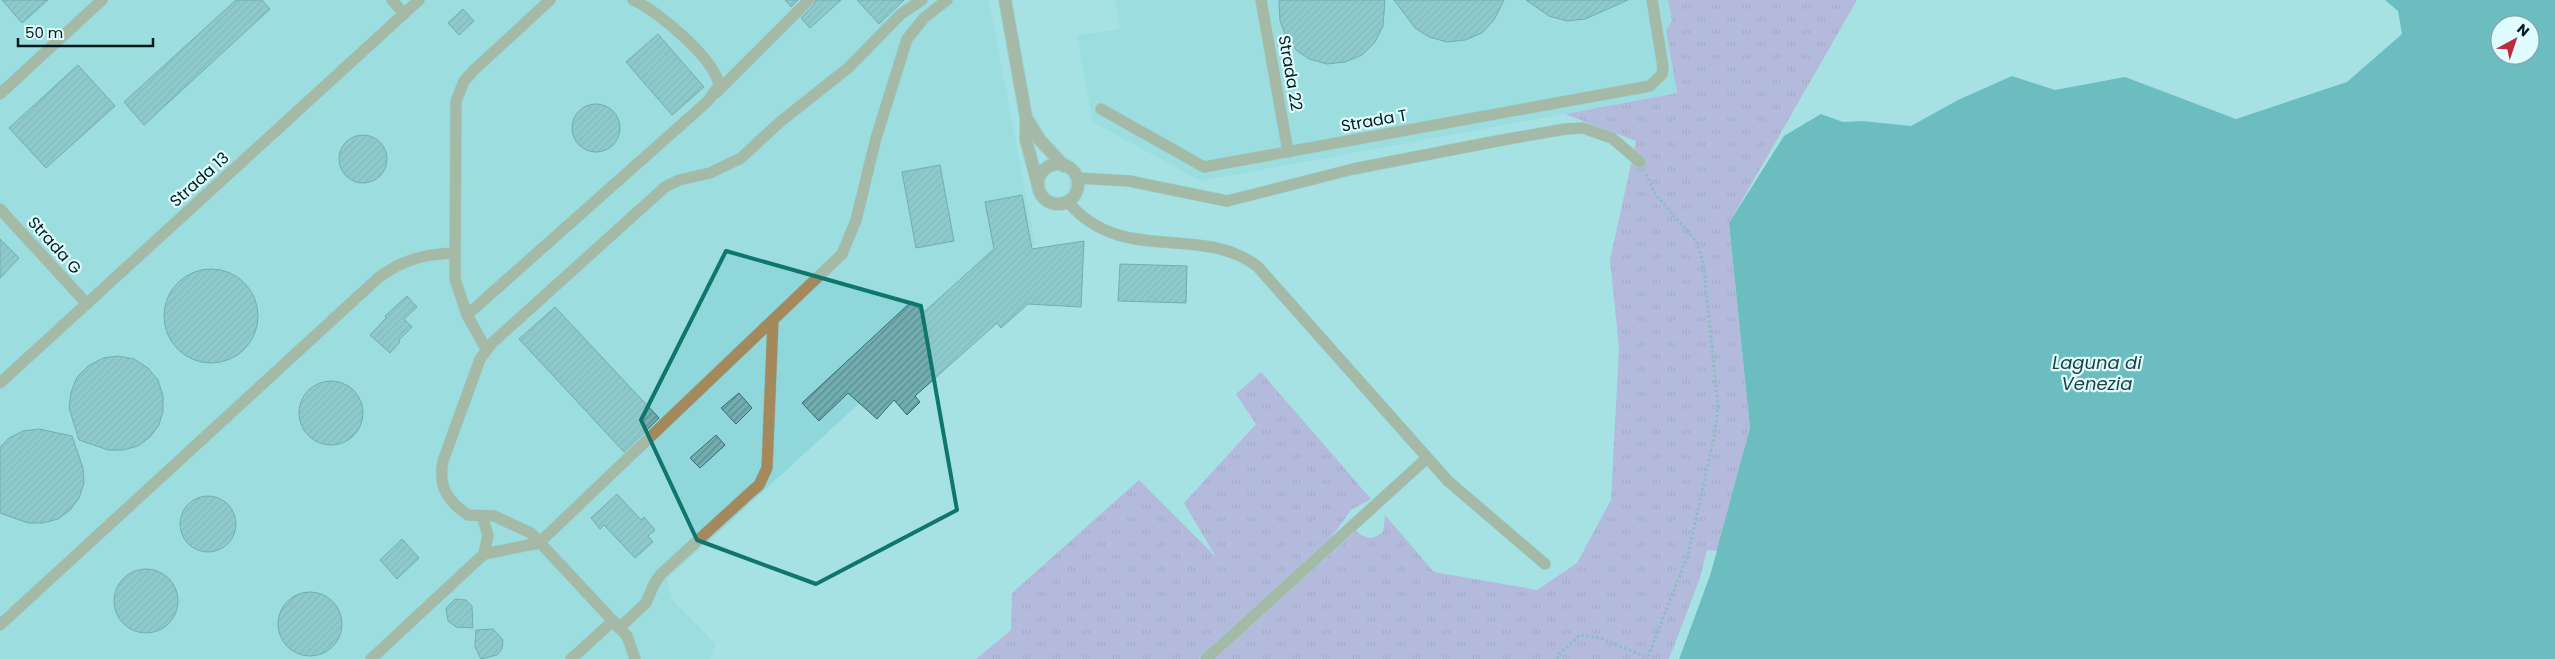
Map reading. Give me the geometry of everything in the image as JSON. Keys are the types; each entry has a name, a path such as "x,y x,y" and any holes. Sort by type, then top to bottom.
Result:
{"street":[{"path":"1005,0 1026,117 1026,140 1038,185 1040,191 1048,201 1054,204 1068,202 1077,192 1077,178 1070,168 1064,166 1052,166 1046,169 1042,173 1038,185"},
{"path":"1026,117 1040,140 1064,166"}],"lane":[{"path":"0,94 102,0"},
{"path":"392,0 404,14"},
{"name":"Strada 13","path":"0,383 419,0"},
{"path":"486,349 467,315 455,279 456,101 458,92 473,71 550,0"},
{"path":"633,0 657,13 675,28 714,73 718,86 708,102"},
{"path":"467,315 708,102 810,0"},
{"path":"636,659 627,636 531,533 518,525 494,516 468,515 443,490 441,472 480,359 486,349 665,187 679,180 710,174 741,158 780,122 848,68 901,14 922,0"},
{"path":"371,659 484,554 539,543 835,262 847,245 876,138 907,39 924,18 947,0"},
{"name":"Strada 22","path":"1261,0 1288,152"},
{"name":"Strada T","path":"1101,109 1204,167 1650,86 1662,74 1662,56 1652,0"},
{"path":"1077,178 1129,181 1226,201 1353,169 1517,137 1583,128 1612,138 1640,162"},
{"path":"1068,202 1082,216 1109,232 1160,244 1217,247 1240,254 1249,260 1265,273 1448,481 1545,564"},
{"name":"Strada G","path":"0,209 86,304"},
{"path":"0,625 378,278 406,260 428,254 454,253"},
{"path":"571,659 646,603 654,584 661,574 752,491 764,477 767,468 773,320"},
{"path":"1206,659 1427,458"},
{"path":"482,516 488,535 484,554"}],"path":[{"path":"1557,659 1560,653 1580,635 1600,638 1648,658 1688,555 1715,434 1718,405 1703,261 1696,242 1655,194 1640,162"}],"highlighted area":[{"path":"726,251 921,306 957,510 816,584 697,540 641,420"}],"shaded area":[{"path":"0,0 989,0 1035,243 667,579 671,598 715,644 711,659 0,659"},
{"path":"1115,0 1668,0 1672,21 1666,30 1677,93 1201,181 1093,122 1077,35 1120,29"}],"green space":[{"path":"1668,0 1857,0 1729,223 1750,428 1717,551 1707,550 1700,578 1669,659 1214,659 1356,531 1363,536 1369,537 1383,532 1385,515 1434,572 1537,590 1577,563 1611,500 1619,348 1610,260 1636,141 1565,114 1677,93 1666,30 1672,21"},
{"path":"1261,372 1371,499 1351,510 1328,542 1199,659 976,659 1011,630 1012,593 1139,480 1216,557 1184,503 1256,424 1236,394"}],"water":[{"name":"Laguna di Venezia","path":"2385,0 2555,0 2555,659 1679,659 1710,575 1750,428 1729,223 1784,136 1821,114 1843,122 1862,121 1911,126 1958,100 2012,76 2055,90 2125,77 2236,119 2347,82 2402,34 2398,11"}],"pier":[{"path":"1714,551 1717,551 1710,575 1679,659 1677,659"}],"building":[{"path":"2,0 48,0 22,23"},
{"path":"236,0 262,0 270,9 144,125 124,102"},
{"path":"785,0 798,0 791,7"},
{"path":"816,0 841,0 810,28 801,18 814,5"},
{"path":"857,0 904,0 879,24"},
{"path":"1279,0 1385,0 1383,26 1375,42 1362,55 1345,62 1327,64 1309,59 1296,50 1286,37 1280,21"},
{"path":"1394,0 1504,0 1494,20 1482,33 1465,40 1447,42 1429,37 1415,28"},
{"path":"1526,0 1628,0 1585,19 1567,21 1549,16"},
{"path":"463,9 474,21 459,35 448,23"},
{"path":"658,34 704,87 672,115 626,62"},
{"path":"78,65 115,106 46,168 9,128"},
{"path":"596,104 605,106 613,111 618,119 620,128 618,137 613,145 605,150 596,152 587,150 579,145 574,137 572,128 574,119 579,111 587,106"},
{"path":"363,135 372,137 380,142 385,150 387,159 385,168 380,176 372,181 363,183 354,181 346,176 341,168 339,159 341,150 346,142 354,137"},
{"path":"940,165 954,241 916,248 902,172"},
{"path":"1022,195 1032,249 1084,241 1081,307 1028,304 1001,328 997,323 915,396 920,402 907,415 894,400 877,419 848,393 819,421 802,403 912,301 923,313 994,249 985,202"},
{"path":"0,239 19,258 0,278"},
{"path":"1120,264 1187,266 1186,303 1118,301"},
{"path":"211,269 229,273 244,283 254,298 258,316 254,334 244,349 229,359 211,363 193,359 178,349 168,334 164,316 168,298 178,283 193,273"},
{"path":"407,296 417,307 404,319 412,327 399,340 400,342 390,353 370,335 386,318 385,316"},
{"path":"555,307 659,418 624,452 519,339"},
{"path":"118,356 134,359 148,368 158,380 163,396 163,411 159,425 150,437 138,446 123,450 108,450 79,440 69,408 71,392 77,377 88,366 103,358"},
{"path":"331,381 343,383 354,390 361,401 363,413 361,425 354,436 343,443 331,445 319,443 308,436 301,425 299,413 301,401 308,390 319,383"},
{"path":"739,393 752,408 736,424 721,408"},
{"path":"39,429 72,436 83,468 84,483 79,498 70,510 58,519 43,523 28,523 0,513 0,447 9,438 23,431"},
{"path":"716,435 725,445 700,468 690,458"},
{"path":"617,494 641,520 644,517 655,530 648,536 653,542 635,558 604,525 600,529 591,518"},
{"path":"208,496 219,498 228,504 234,513 236,524 234,535 228,544 219,550 208,552 197,550 188,544 182,535 180,524 182,513 188,504 197,498"},
{"path":"402,539 419,558 397,579 380,560"},
{"path":"146,569 158,571 169,578 176,589 178,601 176,613 169,624 158,631 146,633 134,631 123,624 116,613 114,601 116,589 123,578 134,571"},
{"path":"310,592 322,594 333,601 340,612 342,624 340,636 333,647 322,654 310,656 298,654 287,647 280,636 278,624 280,612 287,601 298,594"},
{"path":"455,599 466,600 472,606 473,628 456,627 448,621 446,608"},
{"path":"493,629 503,640 502,649 497,655 481,659 475,647 476,630"}]}
